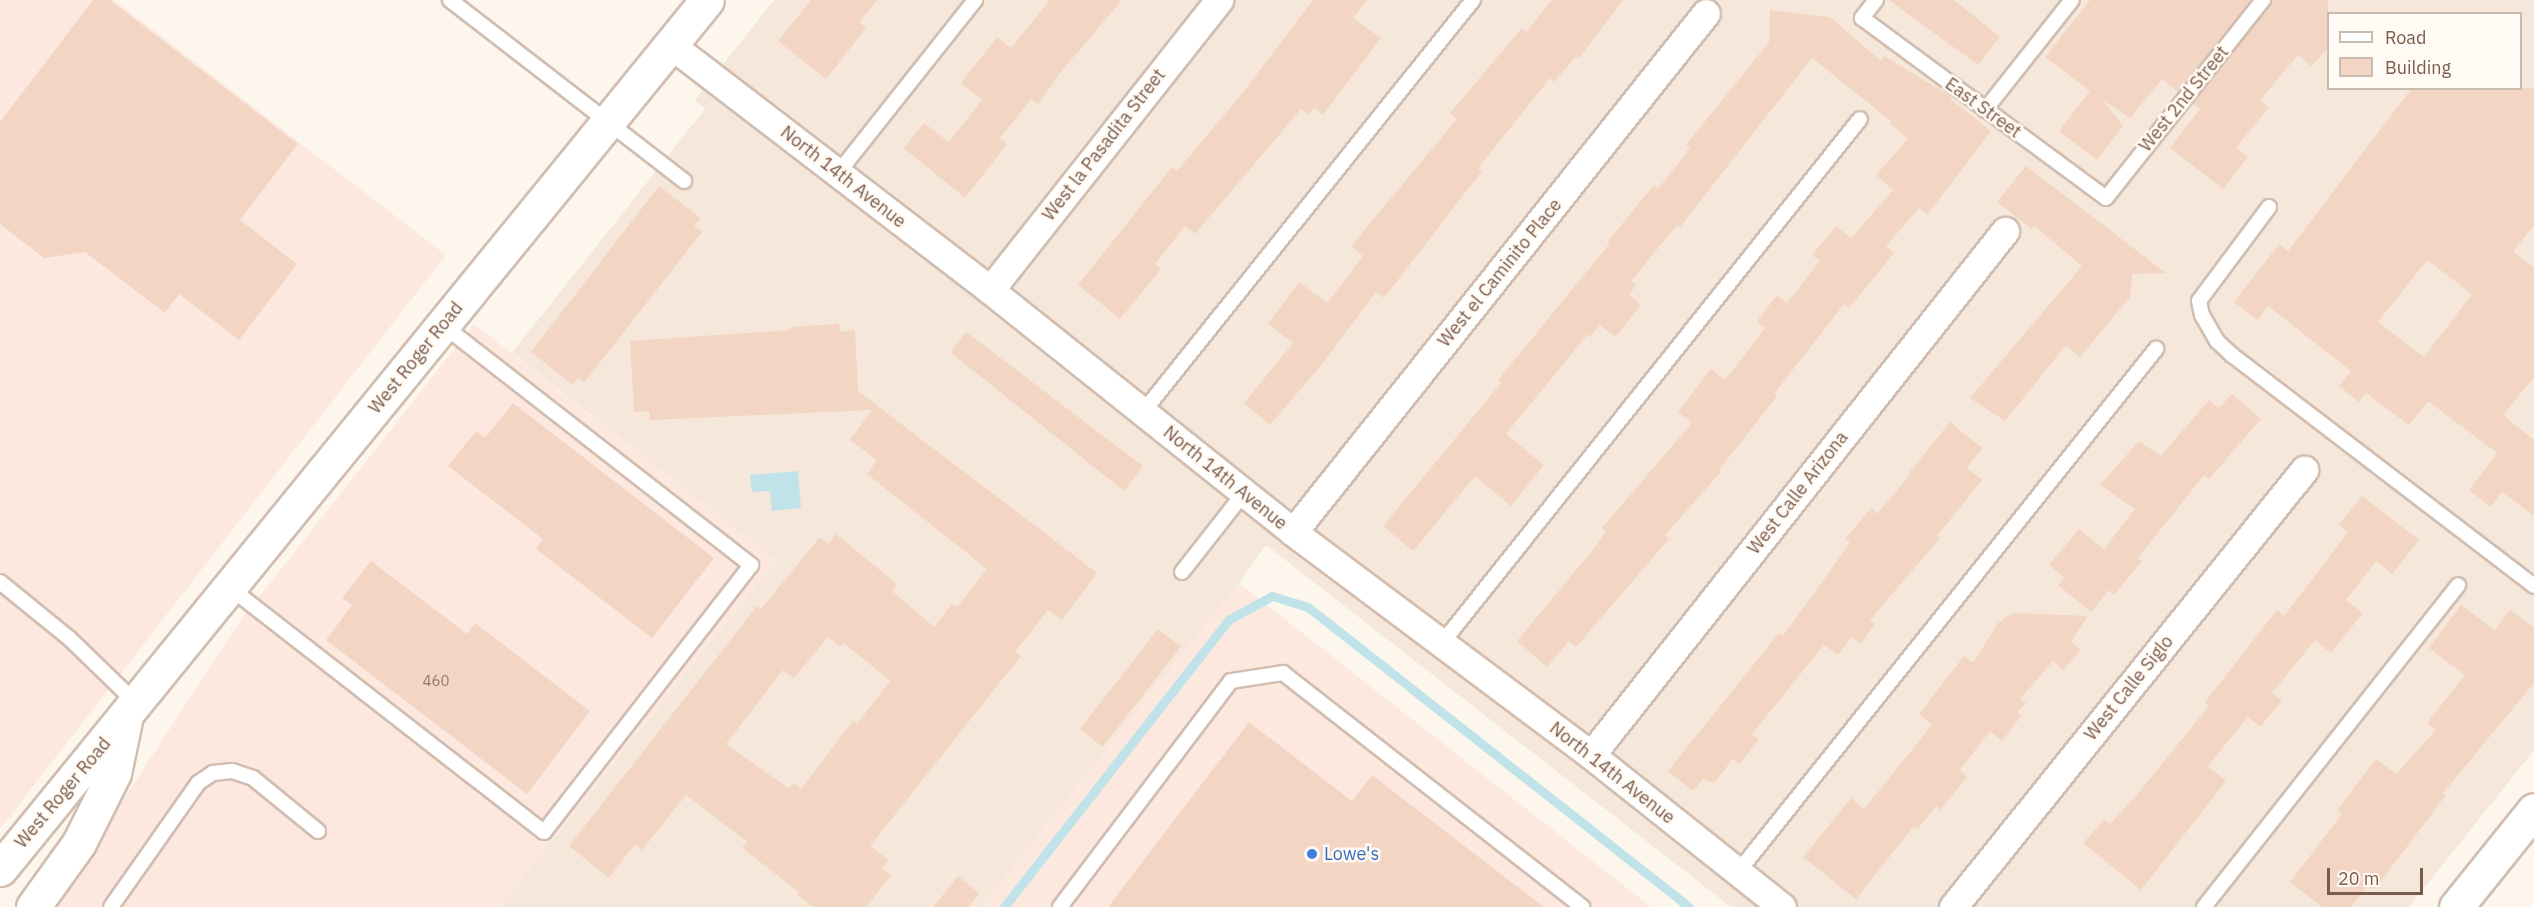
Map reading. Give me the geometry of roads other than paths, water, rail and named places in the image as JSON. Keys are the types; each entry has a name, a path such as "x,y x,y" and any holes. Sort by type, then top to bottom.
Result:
{"street":[{"name":"West Roger Road","path":"0,869 707,0"},
{"name":"West la Pasadita Street","path":"990,290 1219,0"},
{"name":"West el Caminito Place","path":"1293,532 1706,13"},
{"name":"North 14th Avenue","path":"671,45 990,290 1293,532 1591,755 1782,907"},
{"name":"West Calle Arizona","path":"1591,755 2005,231"},
{"name":"West Calle Siglo","path":"1953,907 2304,470"},
{"name":"West Roger Road","path":"33,907 79,843 114,773 131,710"},
{"path":"2456,907 2534,810"}],"lane":[{"path":"450,0 684,180"},
{"path":"838,173 975,0"},
{"path":"1143,412 1473,0"},
{"name":"East Street","path":"1876,0 1862,18 2106,198"},
{"path":"1985,110 2072,0"},
{"name":"West 2nd Street","path":"2106,198 2263,0"},
{"path":"1442,644 1860,119"},
{"path":"2269,207 2199,301 2202,315 2217,341 2232,355 2534,586"},
{"path":"229,587 544,832 751,565 443,325"},
{"path":"1738,872 2156,349"},
{"path":"1182,572 1244,493"},
{"path":"0,582 69,638 131,710"},
{"path":"2204,907 2458,585"},
{"path":"1060,907 1231,681 1283,673 1582,907"},
{"path":"111,907 198,783 213,773 232,771 253,778 318,831"}],"water":[{"path":"798,471 801,508 772,511 770,491 752,492 750,475"}],"waterway":[{"path":"1004,907 1228,620 1272,596 1308,607 1689,907"}],"place":[{"name":"Lowe's","path":"1312,854"}]}
